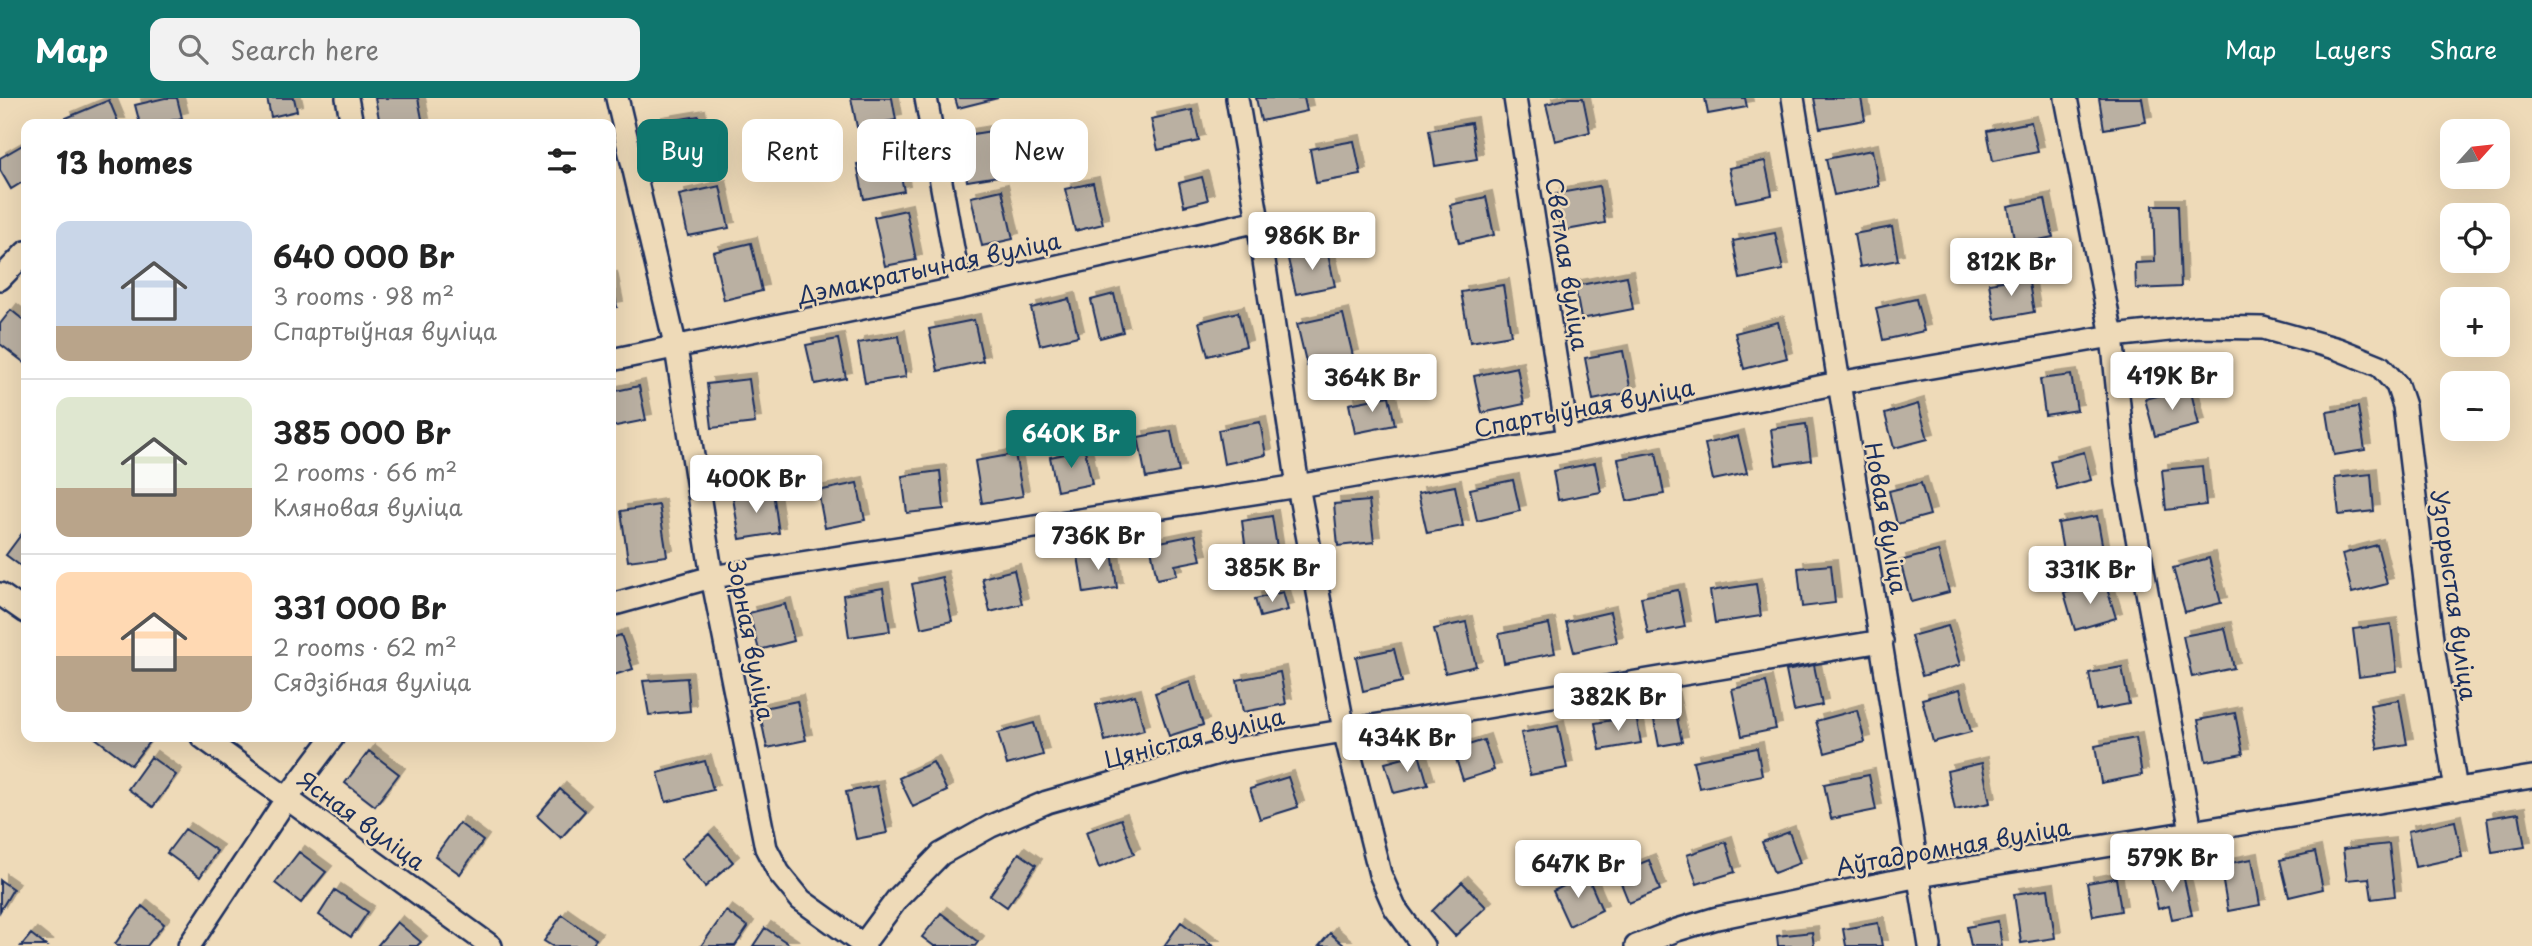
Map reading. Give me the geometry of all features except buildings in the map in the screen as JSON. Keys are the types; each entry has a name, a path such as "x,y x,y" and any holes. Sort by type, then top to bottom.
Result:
{"street":[{"path":"347,98 351,119"},
{"name":"Зорная вуліца","path":"617,98 676,348 712,576 766,848 779,873 801,900 863,946"},
{"path":"926,98 960,288"},
{"path":"1237,98 1298,486 1344,730 1380,874 1395,908 1423,946"},
{"name":"Светлая вуліца","path":"1516,98 1568,439"},
{"name":"Новая вуліца","path":"1793,98 1930,946"},
{"path":"2066,98 2112,336 2127,482 2191,831"},
{"name":"Дэмакратычная вуліца","path":"616,359 960,288 1258,221"},
{"path":"0,279 21,257"},
{"name":"Спартыўная вуліца","path":"616,604 712,576 1298,486 1568,439 1838,383 2112,336 2198,327 2263,328 2338,349 2380,366 2397,385 2404,406"},
{"name":"Узгорыстая вуліца","path":"2404,406 2433,647 2456,790"},
{"path":"0,594 21,609"},
{"name":"Цяністая вуліца","path":"863,946 897,899 941,854 991,826 1047,802 1229,750 1882,642"},
{"name":"Ясная вуліца","path":"209,742 491,946"},
{"path":"189,946 287,798 329,742"},
{"name":"Аўтадромная вуліца","path":"1636,946 1717,918 1919,876 2532,777"}]}
